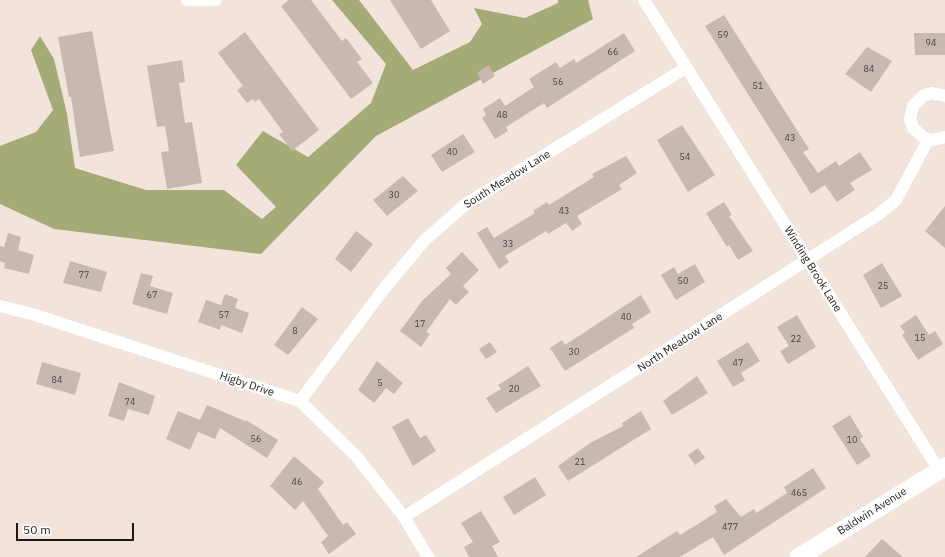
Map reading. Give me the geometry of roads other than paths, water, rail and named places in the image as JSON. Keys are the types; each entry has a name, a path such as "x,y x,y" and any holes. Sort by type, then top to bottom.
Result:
{"street":[{"path":"187,0 216,0"},
{"name":"Winding Brook Lane","path":"644,0 808,260 942,468"},
{"name":"South Meadow Lane","path":"300,401 415,251 467,203 686,68"},
{"path":"945,96 932,93 923,96 911,110 913,128 928,140 945,137"},
{"name":"North Meadow Lane","path":"404,518 808,260 896,200 928,140"},
{"name":"Higby Drive","path":"0,306 35,315 300,401 356,456 404,518 428,557"},
{"name":"Baldwin Avenue","path":"799,557 942,468"}]}
